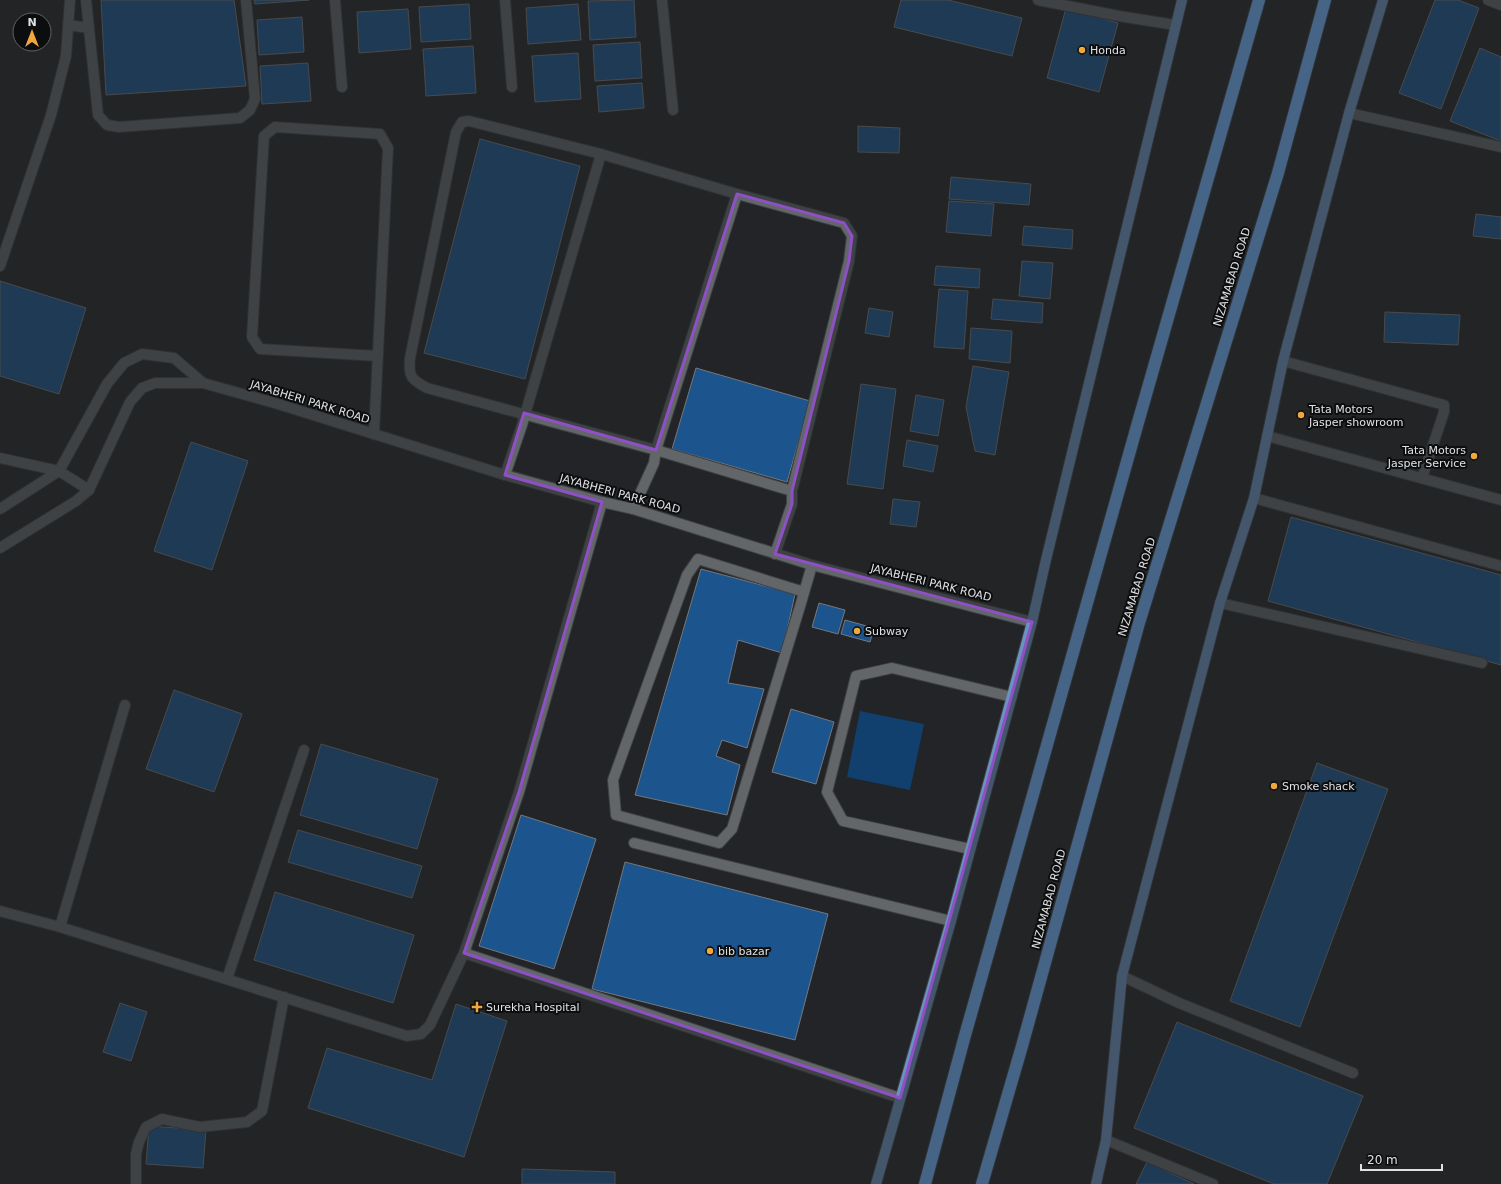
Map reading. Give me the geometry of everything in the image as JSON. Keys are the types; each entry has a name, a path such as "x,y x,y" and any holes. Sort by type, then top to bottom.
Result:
{"highway":[{"path":"925,1184 990,947 1259,0"},
{"name":"NIZAMABAD ROAD","path":"982,1184 1022,1046 1139,624 1278,173 1325,0"}],"main road":[{"path":"876,1184 951,921 1032,622 1182,0"},
{"path":"1096,1184 1106,1140 1122,976 1220,603 1254,498 1283,361 1349,113 1383,0"}],"street":[{"path":"0,266 51,115 66,56 70,0"},
{"path":"86,0 98,115 107,125 119,127 240,118 250,110 254,99 246,0"},
{"path":"335,0 342,87"},
{"path":"505,0 512,87"},
{"path":"662,0 673,110"},
{"path":"1038,0 1119,16 1176,24"},
{"path":"1488,0 1501,5"},
{"path":"68,25 89,28"},
{"path":"1349,113 1501,147"},
{"path":"775,554 792,504 792,491 850,261 852,236 844,223 737,194 601,154 469,121 462,122 456,132 408,370 413,381 427,388 656,450 792,491"},
{"path":"374,434 378,356 388,148 380,134 275,127 264,136 252,337 260,349 378,356"},
{"path":"505,475 601,154"},
{"path":"633,509 654,463 656,450 737,194"},
{"name":"JAYABHERI PARK ROAD","path":"0,509 59,471 107,384 124,363 142,354 174,358 203,383"},
{"path":"1283,361 1444,405 1444,412 1422,478"},
{"name":"JAYABHERI PARK ROAD","path":"0,548 76,501 89,490 130,402 142,388 155,383 203,383 278,404 505,475 633,509 812,565 1032,622"},
{"path":"1267,436 1501,500"},
{"path":"0,458 59,471 89,490"},
{"path":"1254,498 1501,566"},
{"path":"0,911 60,927 407,1036 421,1034 430,1025 464,953 519,792 602,502"},
{"path":"804,592 698,560 687,575 613,780 616,816 719,842 732,829 804,592 812,565"},
{"path":"1220,603 1482,663"},
{"path":"970,849 842,821 827,792 856,676 892,668 1012,697"},
{"path":"60,927 125,705"},
{"path":"227,979 304,750"},
{"path":"634,842 951,921"},
{"path":"464,953 900,1098"},
{"path":"1122,976 1179,1003 1353,1073"},
{"path":"136,1184 136,1154 139,1142 146,1127 162,1119 200,1127 247,1122 262,1111 284,997"},
{"path":"1106,1140 1213,1184"}],"highlighted area":[{"path":"737,194 844,223 852,236 849,261 792,491 792,504 775,554 1032,622 900,1098 464,953 519,792 602,502 505,475 524,413 656,450"}],"shaded area":[{"path":"860,711 924,724 910,790 847,777"}],"building":[{"path":"101,0 234,0 246,86 106,95"},
{"path":"254,0 309,0 255,4"},
{"path":"634,0 636,37 590,40 588,1"},
{"path":"901,0 948,0 1022,18 1012,56 894,27"},
{"path":"1435,0 1458,0 1479,8 1441,109 1399,93"},
{"path":"469,4 471,39 421,42 419,7"},
{"path":"578,4 581,40 528,44 526,8"},
{"name":"Honda","path":"1066,8 1118,23 1099,92 1047,78"},
{"path":"408,9 411,49 359,53 357,12"},
{"path":"302,17 304,52 259,55 257,20"},
{"path":"640,42 642,78 595,81 593,45"},
{"path":"473,46 476,93 426,96 423,49"},
{"path":"1480,48 1501,57 1501,141 1450,121"},
{"path":"578,53 581,99 535,102 532,56"},
{"path":"308,63 311,101 262,104 260,66"},
{"path":"642,83 644,108 599,112 597,86"},
{"path":"858,126 900,128 899,153 858,152"},
{"path":"480,139 580,166 525,379 424,353"},
{"path":"951,177 1031,184 1029,205 949,199"},
{"path":"949,201 994,204 991,236 946,232"},
{"path":"1476,214 1501,217 1501,239 1473,236"},
{"path":"1024,226 1073,230 1072,249 1022,245"},
{"path":"1022,261 1053,263 1050,299 1019,296"},
{"path":"936,266 980,269 979,288 934,285"},
{"path":"0,281 86,308 59,394 0,376"},
{"path":"939,289 968,291 964,349 934,347"},
{"path":"993,299 1043,303 1042,323 991,319"},
{"path":"869,308 893,312 889,337 865,333"},
{"path":"1385,312 1460,315 1458,345 1384,342"},
{"path":"971,328 1012,331 1010,363 969,359"},
{"path":"973,366 1009,372 995,455 975,451 966,407"},
{"path":"696,368 810,401 787,482 672,449"},
{"path":"861,384 896,389 883,489 847,484"},
{"path":"916,395 944,400 938,436 910,431"},
{"path":"907,440 938,446 933,472 903,466"},
{"path":"191,442 248,461 212,570 154,551"},
{"path":"893,499 920,502 916,527 890,524"},
{"path":"1291,517 1501,575 1501,665 1268,601"},
{"path":"701,569 795,594 782,653 738,640 728,683 764,689 747,748 722,740 716,756 740,765 727,815 635,795"},
{"path":"819,603 845,610 838,634 812,627"},
{"name":"Subway","path":"845,620 874,628 870,642 841,634"},
{"path":"174,690 242,714 214,792 146,769"},
{"path":"791,709 834,722 816,784 772,772"},
{"path":"321,744 438,779 417,849 300,815"},
{"path":"1317,763 1388,789 1300,1027 1230,1001"},
{"path":"521,815 596,839 554,969 479,946"},
{"path":"298,830 422,866 412,898 288,862"},
{"name":"bib bazar","path":"625,862 828,914 795,1040 592,989"},
{"path":"275,892 414,935 393,1003 254,960"},
{"path":"120,1003 147,1012 131,1061 103,1052"},
{"path":"456,1004 507,1021 464,1157 308,1108 327,1048 432,1080"},
{"path":"1177,1022 1363,1096 1327,1184 1274,1184 1134,1128"},
{"path":"149,1126 206,1130 203,1168 146,1164"},
{"path":"1147,1162 1194,1184 1136,1184"},
{"path":"522,1169 615,1172 615,1184 522,1184"}],"place":[{"name":"Honda","path":"1082,50"},
{"name":"Tata Motors Jasper showroom","path":"1301,415"},
{"name":"Tata Motors Jasper Service","path":"1474,456"},
{"name":"Subway","path":"857,631"},
{"name":"Smoke shack","path":"1274,786"},
{"name":"bib bazar","path":"710,951"},
{"name":"Surekha Hospital","path":"477,1007"}]}
